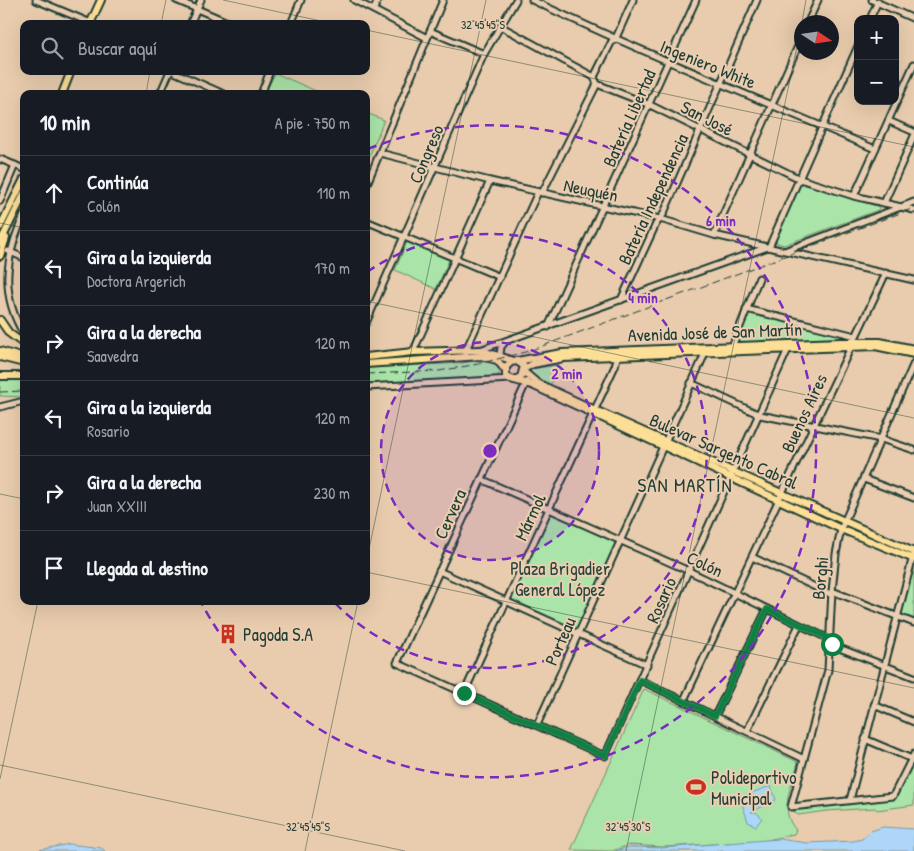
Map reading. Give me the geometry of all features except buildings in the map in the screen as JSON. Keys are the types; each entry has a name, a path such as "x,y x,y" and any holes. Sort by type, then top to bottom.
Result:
{"main road":[{"path":"91,20 100,0"},
{"path":"64,90 69,75"},
{"path":"0,227 20,187"},
{"path":"0,243 20,202"},
{"path":"0,256 14,215"},
{"path":"0,320 8,333 20,341"},
{"name":"Avenida José de San Martín","path":"705,350 732,347 789,347 840,342 880,342 914,349"},
{"name":"Avenida José de San Martín","path":"526,375 533,364 563,358 618,354 789,347 853,342 914,354"},
{"path":"370,357 413,352 465,352 479,350 522,363 526,375"},
{"path":"0,352 20,357"},
{"name":"Avenida José de San Martín","path":"516,361 562,353 618,354"},
{"path":"370,364 481,356 497,360 503,365 505,371 513,380"},
{"path":"0,357 20,361"},
{"path":"505,371 508,364 516,361"},
{"name":"Bulevar Sargento Cabral","path":"513,380 526,375 593,412 780,497 845,522 914,556"},
{"path":"0,376 20,376"},
{"name":"Bulevar Sargento Cabral","path":"780,497 841,529 914,556"}],"street":[{"path":"36,0 83,20"},
{"path":"176,0 223,20"},
{"path":"192,20 201,0"},
{"path":"293,20 301,0"},
{"path":"354,0 427,38"},
{"path":"374,9 378,0"},
{"path":"370,175 443,0"},
{"name":"Congreso","path":"370,308 405,237 484,54 516,0"},
{"name":"Ingeniero White","path":"532,0 668,63 722,83 875,149"},
{"path":"465,352 540,193 596,84 594,77 633,0"},
{"name":"Batería Libertad","path":"548,327 696,0"},
{"name":"Batería Independencia","path":"621,300 660,219 758,0"},
{"path":"811,15 818,0"},
{"path":"871,15 876,1 914,19"},
{"path":"502,26 594,77"},
{"path":"430,31 484,54"},
{"path":"714,235 794,55"},
{"path":"472,338 479,350 769,247 854,55"},
{"path":"854,196 914,64"},
{"path":"162,90 169,75"},
{"path":"180,75 215,90"},
{"path":"263,90 268,75"},
{"name":"San José","path":"596,84 650,105 800,180 912,210"},
{"path":"889,121 914,132"},
{"path":"884,203 914,136"},
{"name":"Neuquén","path":"380,153 540,193 660,219 714,235 798,252 914,280"},
{"path":"0,159 20,167"},
{"path":"0,200 15,165"},
{"path":"413,352 490,181"},
{"path":"787,250 914,202"},
{"path":"370,223 500,277"},
{"path":"20,224 3,266 1,284 3,301 13,322 20,330"},
{"path":"8,251 20,256"},
{"name":"Buenos Aires","path":"684,700 886,273"},
{"path":"732,347 759,278"},
{"path":"746,309 841,332 853,342"},
{"path":"840,342 843,340 841,332"},
{"path":"500,355 501,347 508,340"},
{"name":"Rosario","path":"537,725 605,756 733,476 789,347"},
{"name":"Porteau","path":"537,725 705,350"},
{"name":"Mármol","path":"464,693 618,354"},
{"name":"Borghi","path":"850,800 791,807 828,670 832,594 836,554 841,529 914,363"},
{"path":"495,381 505,371"},
{"name":"Cervera","path":"464,693 397,663 526,375"},
{"path":"370,388 513,380"},
{"path":"691,383 760,415 881,440 914,450"},
{"path":"0,407 20,402"},
{"name":"Colón","path":"481,479 734,593 829,640 834,646 914,678"},
{"path":"864,479 914,498"},
{"path":"865,739 913,756 893,796 850,800 865,739 885,666 897,616 914,556"},
{"path":"752,557 832,594 914,623"},
{"path":"439,571 647,665"},
{"path":"715,716 767,609"},
{"path":"747,731 799,625"},
{"path":"640,680 804,759"},
{"path":"464,693 537,725"},
{"path":"874,705 914,722"}],"green space":[{"path":"274,75 280,75 314,90 267,90"},
{"path":"370,115 384,120 370,154"},
{"path":"800,181 879,207 878,210 784,245 777,243 776,238"},
{"path":"407,242 449,260 436,289 395,270"},
{"path":"746,309 841,332 843,340 732,347"},
{"path":"487,360 500,367 500,372 496,378 370,383 370,368"},
{"path":"557,365 557,370 550,386 529,374 531,369"},
{"path":"0,380 20,380 20,397 0,396"},
{"name":"Plaza Brigadier General López","path":"549,509 619,541 578,635 506,601"},
{"path":"914,559 914,623 897,616"},
{"name":"Polideportivo Municipal","path":"644,689 798,762 787,806 791,822 796,830 794,834 763,841 664,847 629,845 612,851 571,850"},
{"path":"914,754 914,805 877,810 875,808 826,811 798,815 793,811 794,806 893,796"}],"water":[{"path":"771,786 776,800 751,812 756,812 762,818 756,826 748,822 740,797"},
{"path":"883,827 914,829 914,851 615,851 630,847 662,848 779,839 807,843 853,841 862,839 871,831"},
{"path":"69,844 101,848 105,851 34,851"}],"railway":[{"path":"370,374 439,371 478,364 529,351 914,208"},
{"path":"0,392 20,391"}],"place":[{"name":"Pagoda S.A","path":"228,634"},
{"name":"Polideportivo Municipal","path":"696,787"}],"district":[{"name":"SAN MARTÍN","path":"685,485"}],"route":[{"path":"464,693 605,756 640,680 715,716 767,609 828,638 832,644"}]}
